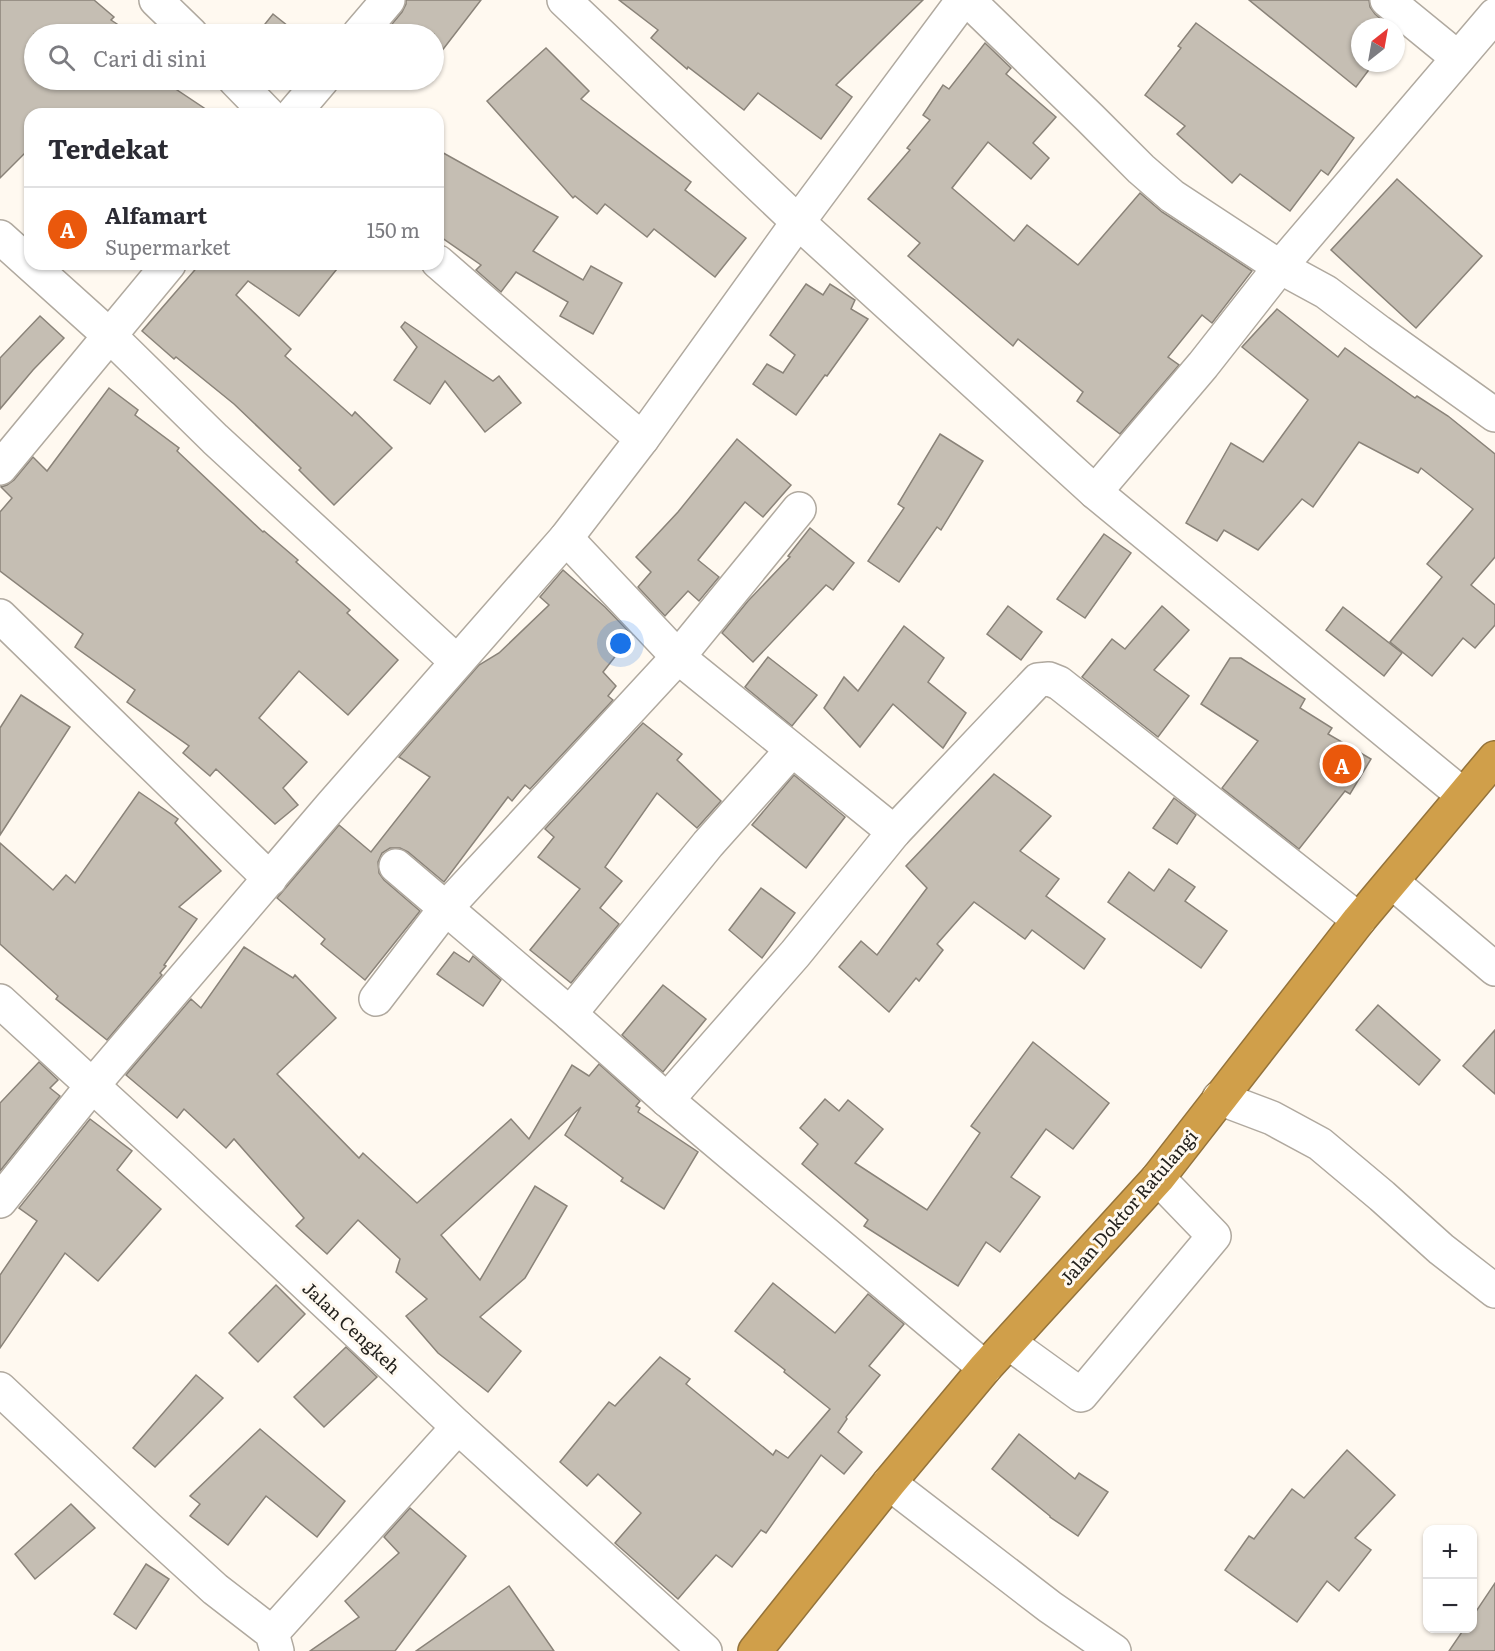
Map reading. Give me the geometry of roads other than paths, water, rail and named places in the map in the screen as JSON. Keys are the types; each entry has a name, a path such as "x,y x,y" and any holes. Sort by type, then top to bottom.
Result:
{"highway":[{"name":"Jalan Doktor Ratulangi","path":"755,1651 889,1483 985,1368 1158,1178 1359,920 1495,758"}],"street":[{"path":"156,0 181,24"},
{"path":"368,24 388,0"},
{"path":"564,0 798,222 1095,492 1463,795"},
{"path":"0,1201 92,1086 566,538 642,440 798,222 965,0 1172,196 1280,267 1326,292 1379,333 1495,415"},
{"path":"1387,0 1458,58"},
{"path":"1095,492 1203,365 1280,267 1495,15"},
{"path":"245,90 262,108"},
{"path":"298,108 313,90"},
{"path":"0,237 24,259"},
{"path":"444,267 642,440"},
{"path":"37,270 110,336 215,439 457,662"},
{"path":"0,468 164,270"},
{"path":"376,999 445,909 678,657 799,509"},
{"path":"566,538 678,657 894,832"},
{"path":"0,616 270,879"},
{"path":"667,1100 795,954 894,832 1038,680 1059,683 1359,920"},
{"path":"570,1014 708,844 792,750"},
{"path":"396,866 667,1100 985,1368"},
{"path":"1392,882 1495,969"},
{"name":"Jalan Cengkeh","path":"0,1001 458,1426 705,1651"},
{"path":"1219,1098 1272,1118 1320,1144 1441,1249 1495,1291"},
{"path":"1009,1343 1081,1395 1214,1236 1158,1178"},
{"path":"0,1389 274,1642 458,1426"},
{"path":"889,1483 1050,1607 1114,1651"}],"place":[{"name":"Alfamart","path":"1342,764"}]}
